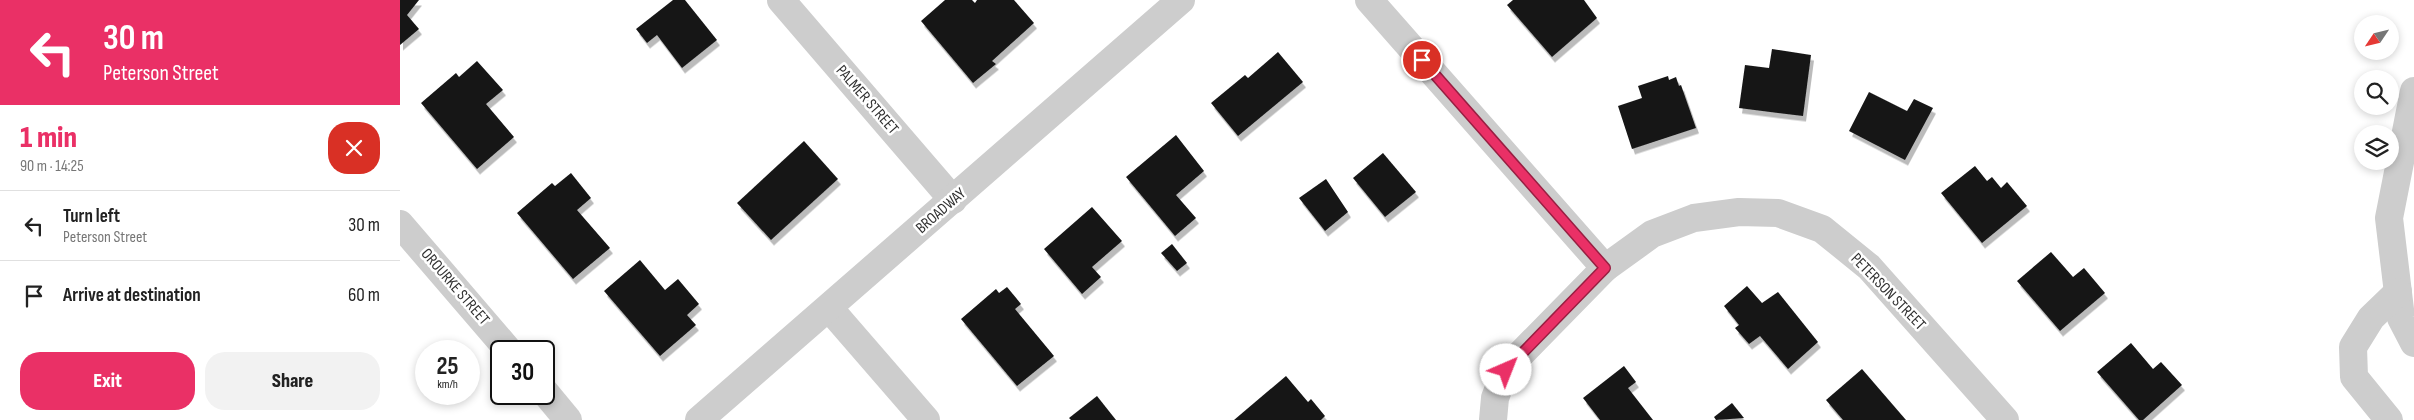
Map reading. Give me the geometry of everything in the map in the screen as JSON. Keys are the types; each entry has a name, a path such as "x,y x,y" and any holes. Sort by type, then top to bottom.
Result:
{"street":[{"name":"PALMER STREET","path":"781,0 953,200"},
{"name":"BROADWAY","path":"700,420 1181,0"},
{"path":"1369,0 1605,268"},
{"path":"2414,91 2389,218 2401,318 2414,343"},
{"name":"PETERSON STREET","path":"1493,420 1495,398 1506,370 1605,268 1652,234 1694,218 1739,212 1778,213 1822,229 1869,267 2005,420"},
{"name":"OROURKE STREET","path":"400,224 500,340"},
{"path":"2389,420 2354,377 2352,347 2371,318 2398,292"},
{"path":"829,308 926,420"},
{"path":"555,404 568,420"}],"building":[{"path":"400,0 419,0 407,15 419,29 400,45"},
{"path":"673,0 685,0 717,40 682,68 657,35 647,43 636,29"},
{"path":"945,0 972,0 975,3 977,0 1014,0 1034,23 992,61 996,64 973,83 921,21"},
{"path":"1513,0 1584,0 1597,18 1552,57 1507,5"},
{"path":"1772,49 1811,55 1803,116 1739,108 1745,65 1769,68"},
{"path":"1278,52 1303,82 1238,136 1211,103 1245,75 1248,78"},
{"path":"477,61 503,90 486,104 514,137 477,169 421,103 456,73 459,77"},
{"path":"1668,76 1669,80 1676,77 1679,86 1681,85 1696,128 1632,149 1618,106 1642,98 1638,86"},
{"path":"1869,92 1907,111 1914,99 1933,108 1905,160 1849,131"},
{"path":"1176,135 1204,171 1176,195 1196,218 1175,236 1126,177"},
{"path":"804,141 838,179 771,240 737,203"},
{"path":"1383,153 1416,192 1385,217 1353,178"},
{"path":"1975,166 1987,181 1992,177 2001,188 2007,182 2027,206 1982,243 1941,193"},
{"path":"571,173 591,198 577,210 610,248 573,279 517,213 552,183 555,186"},
{"path":"1326,179 1348,212 1325,231 1299,198"},
{"path":"1092,207 1122,241 1092,267 1101,277 1082,294 1044,249"},
{"path":"1172,244 1187,263 1177,271 1161,253"},
{"path":"2051,252 2073,277 2084,268 2105,293 2060,331 2017,281"},
{"path":"640,260 665,290 678,279 699,304 687,315 696,325 660,356 604,291"},
{"path":"1747,286 1762,303 1778,292 1818,342 1788,369 1760,336 1749,344 1735,328 1739,325 1724,306"},
{"path":"1007,287 1021,304 1015,309 1054,356 1017,386 961,319 996,289 999,293"},
{"path":"2131,343 2153,369 2161,362 2182,385 2143,420 2139,420 2097,372"},
{"path":"1624,366 1636,382 1628,388 1653,420 1600,420 1583,398"},
{"path":"1862,369 1906,420 1843,420 1826,400"},
{"path":"1286,376 1308,402 1311,399 1325,416 1321,420 1234,420"},
{"path":"1097,396 1116,420 1071,420 1069,418"},
{"path":"1732,403 1744,418 1716,420 1714,417"}],"route":[{"path":"1422,60 1605,268 1506,370"}]}
